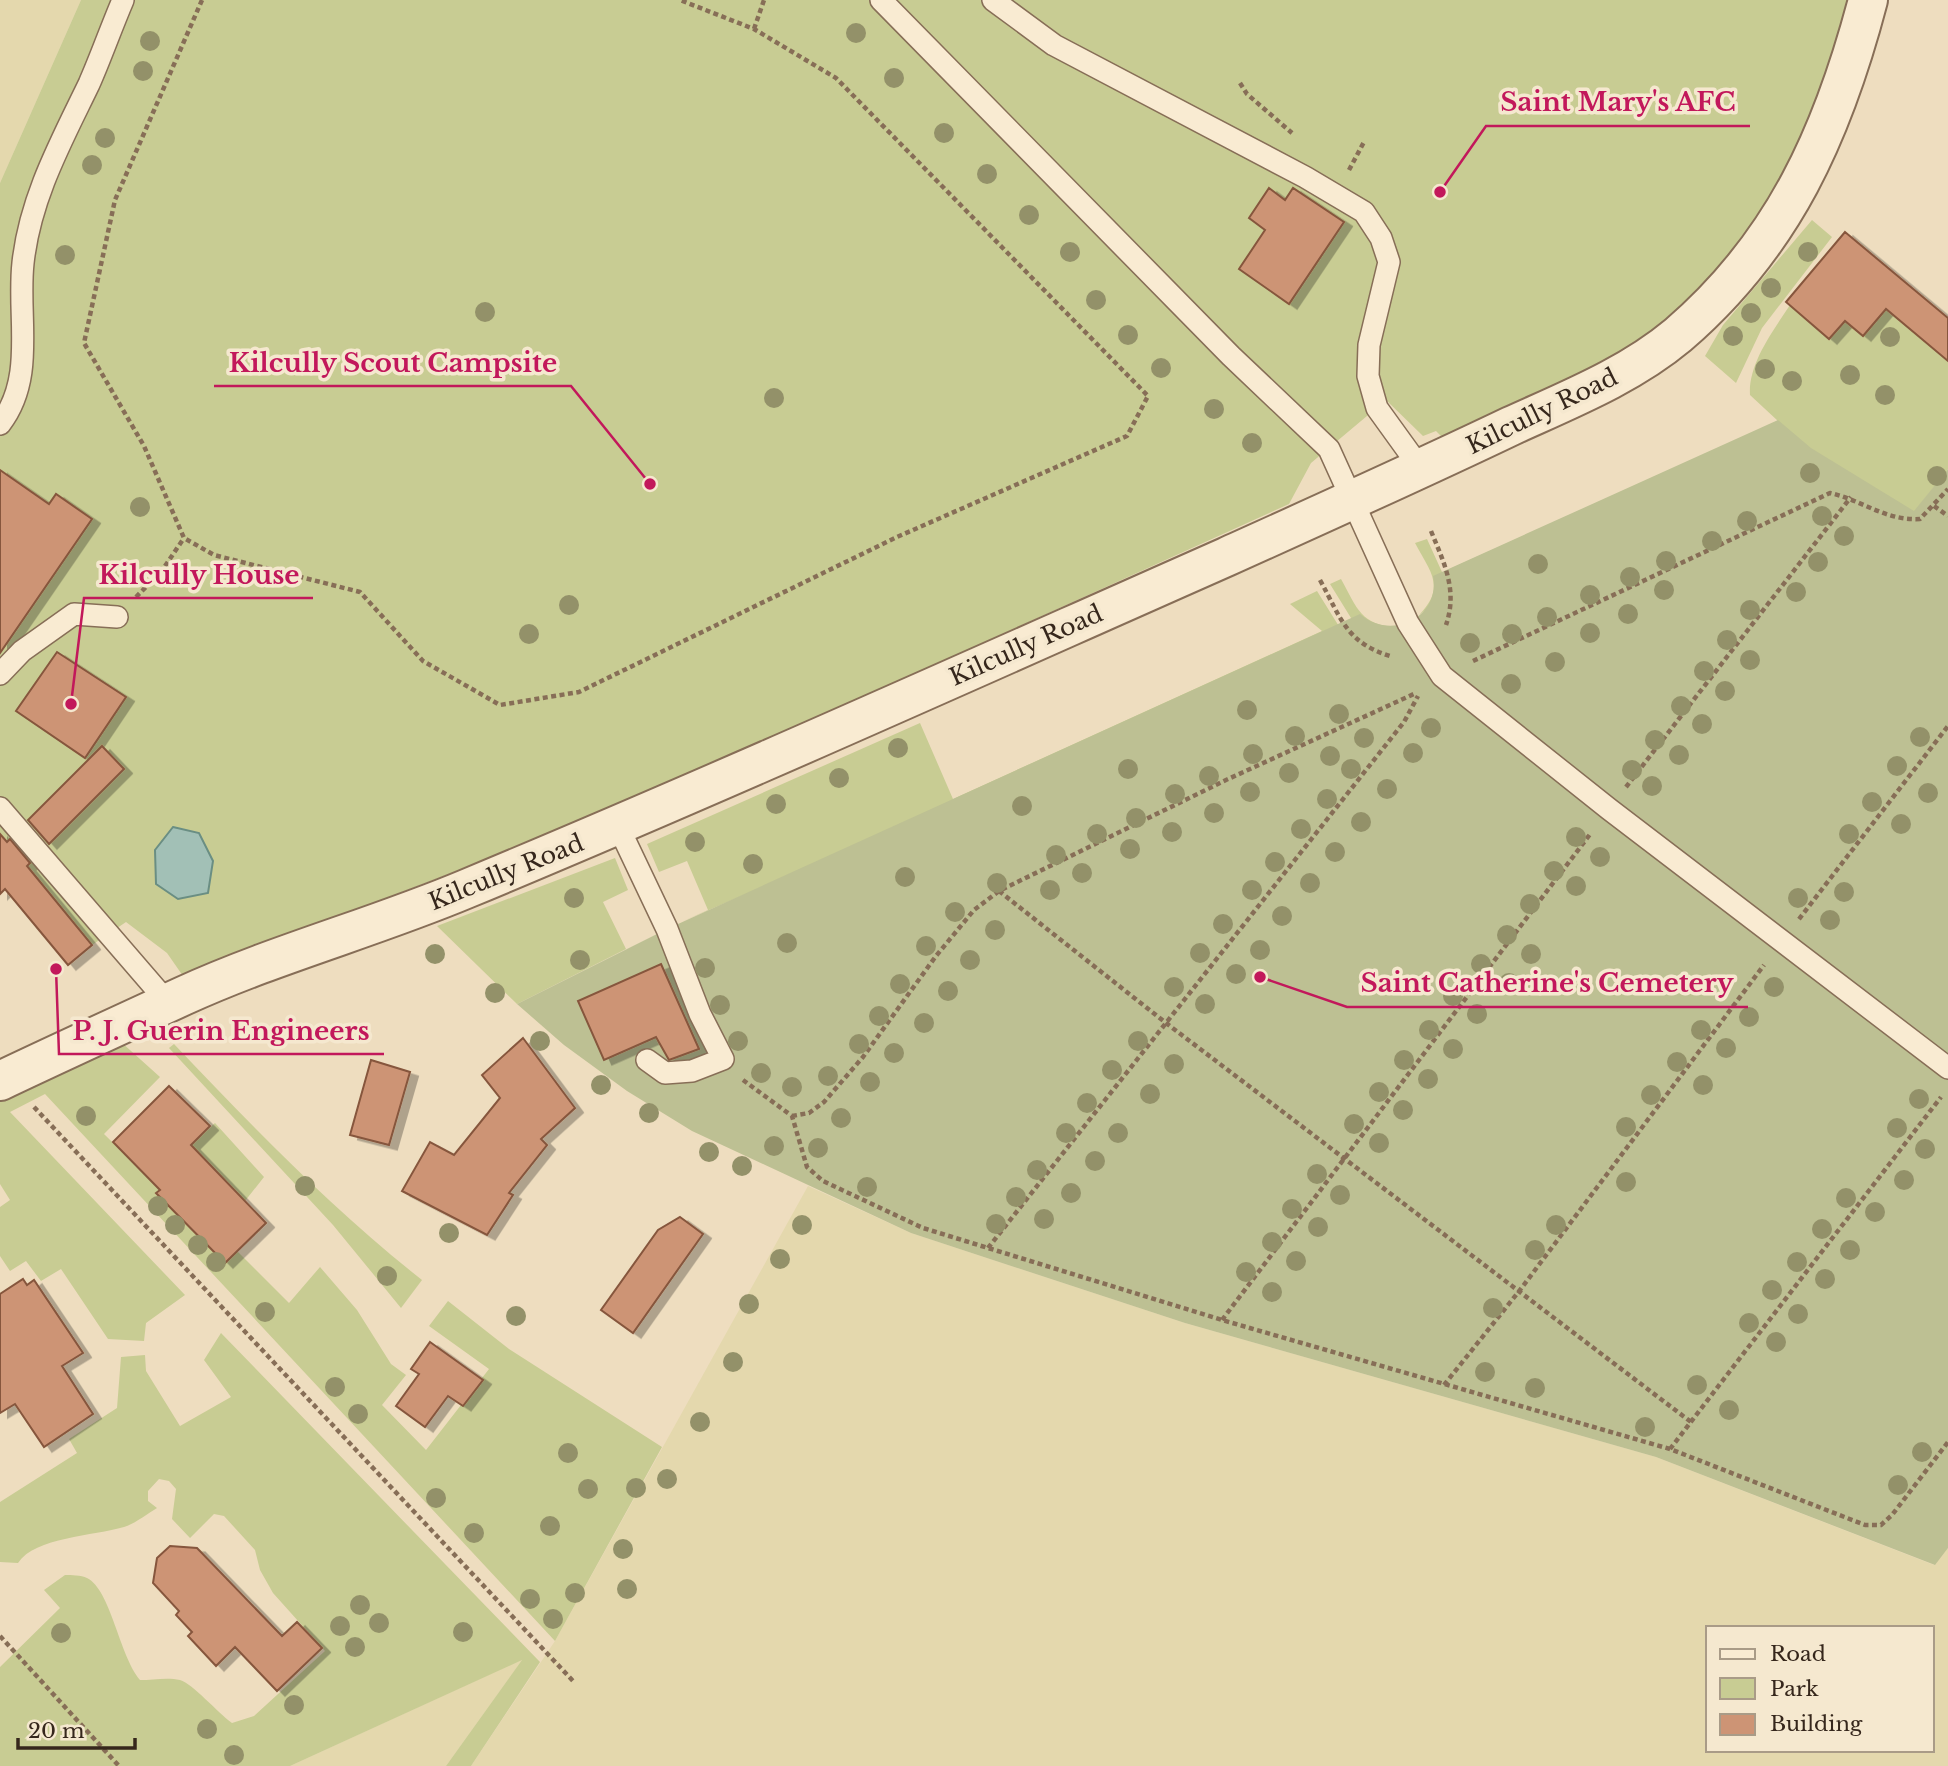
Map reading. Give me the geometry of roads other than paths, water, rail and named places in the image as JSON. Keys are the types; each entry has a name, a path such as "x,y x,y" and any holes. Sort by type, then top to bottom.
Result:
{"street":[{"name":"Kilcully Road","path":"5,1078 169,1003 457,893 618,826 1420,470 1602,384 1642,361 1695,319 1746,266 1793,201 1819,147 1857,41 1868,0"}],"lane":[{"path":"0,424 18,393 22,366 23,263 39,188 90,80 123,0"},
{"path":"881,0 1231,356 1329,449 1380,565 1424,652 1442,676 1609,809 1948,1068"},
{"path":"993,0 1016,9 1054,45 1305,177 1364,212 1381,238 1389,262 1369,345 1368,376 1377,408 1420,470"},
{"path":"0,674 22,651 74,614 117,617"},
{"path":"0,808 169,1003"},
{"path":"618,826 667,929 700,1014 723,1059 692,1071 666,1073 648,1060"}],"water":[{"path":"173,827 199,833 213,861 208,893 178,899 156,884 155,850"}],"place":[{"name":"Saint Mary's AFC","path":"1440,192"},
{"name":"Kilcully Scout Campsite","path":"650,484"},
{"name":"Kilcully House","path":"71,704"},
{"name":"P. J. Guerin Engineers","path":"56,969"},
{"name":"Saint Catherine's Cemetery","path":"1260,977"}]}
